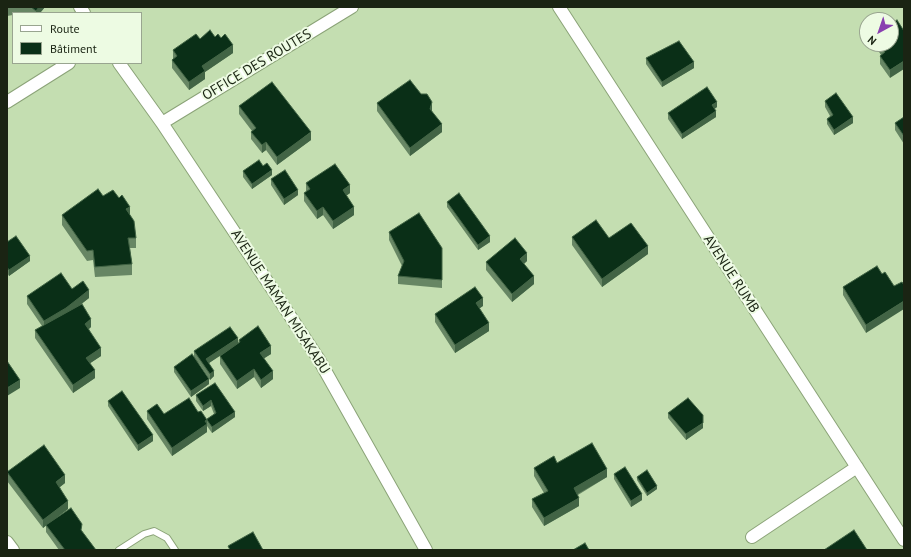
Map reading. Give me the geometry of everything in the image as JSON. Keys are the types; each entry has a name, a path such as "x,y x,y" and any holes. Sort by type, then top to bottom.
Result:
{"street":[{"name":"OFFICE DES ROUTES","path":"162,123 352,7"},
{"name":"AVENUE RUMB","path":"559,7 904,540"},
{"path":"7,102 67,64"},
{"name":"AVENUE MAMAN MISAKABU","path":"120,64 162,123 318,358 426,550"},
{"path":"752,537 857,467"},
{"path":"7,542 13,550"}],"lane":[{"path":"119,550 144,534 154,530 167,538 175,550"}],"building":[{"path":"31,7 39,7 36,11"},
{"path":"899,23 904,31 904,61 890,70 880,56 885,52 899,52"},
{"path":"210,30 215,37 218,34 221,38 225,34 233,45 202,66 205,71 189,82 172,60 177,56 173,50 196,34 200,39"},
{"path":"679,41 694,62 662,82 646,58"},
{"path":"410,80 421,94 427,94 432,102 430,109 442,124 410,148 377,103"},
{"path":"272,82 311,132 277,157 266,142 262,145 251,132 256,128 239,106"},
{"path":"707,87 717,102 712,105 716,111 682,134 668,113"},
{"path":"836,93 853,117 834,130 827,119 833,115 825,101"},
{"path":"904,117 904,136 895,123"},
{"path":"259,160 263,166 267,163 272,170 252,184 243,171"},
{"path":"335,164 350,185 343,190 354,207 333,221 323,207 317,211 304,193 310,189 306,183"},
{"path":"285,170 298,190 284,199 271,179"},
{"path":"98,189 103,196 113,190 119,198 122,195 130,207 126,209 134,221 136,238 128,238 132,264 95,267 93,250 87,251 62,215"},
{"path":"459,193 490,236 478,245 447,202"},
{"path":"419,213 442,248 442,280 398,276 404,261 389,232"},
{"path":"596,220 609,238 631,223 648,246 602,279 572,237"},
{"path":"16,236 30,256 9,270 7,267 7,242"},
{"path":"515,238 527,253 520,259 534,276 512,294 486,262"},
{"path":"877,266 882,274 885,272 894,286 902,282 904,285 904,301 866,325 843,287"},
{"path":"61,273 72,289 83,281 89,290 66,308 44,321 27,296"},
{"path":"475,287 483,298 476,303 489,323 455,345 435,314"},
{"path":"82,304 91,319 85,324 101,348 86,358 95,370 73,385 35,330"},
{"path":"258,326 271,346 260,353 273,371 261,380 254,369 237,381 220,356 240,342 239,340"},
{"path":"230,327 238,338 206,359 214,371 210,374 194,351"},
{"path":"192,354 209,379 191,391 174,367"},
{"path":"7,361 20,380 7,388"},
{"path":"215,383 235,412 212,427 207,420 216,413 211,400 203,406 196,395"},
{"path":"122,391 153,435 138,445 108,401"},
{"path":"189,398 198,412 201,411 207,420 205,421 207,424 172,448 147,411 157,404 164,414"},
{"path":"688,398 703,415 703,423 686,434 668,413"},
{"path":"592,443 607,469 574,488 579,498 544,518 532,499 548,491 534,468 554,456 557,463"},
{"path":"44,445 65,475 56,482 68,501 43,520 7,472"},
{"path":"625,467 642,494 631,501 614,474"},
{"path":"647,470 657,486 647,493 637,477"},
{"path":"71,508 82,524 81,530 96,550 65,550 46,525"},
{"path":"854,530 867,550 824,550"},
{"path":"253,532 263,550 230,550 228,546"},
{"path":"585,543 589,550 573,550"}]}
